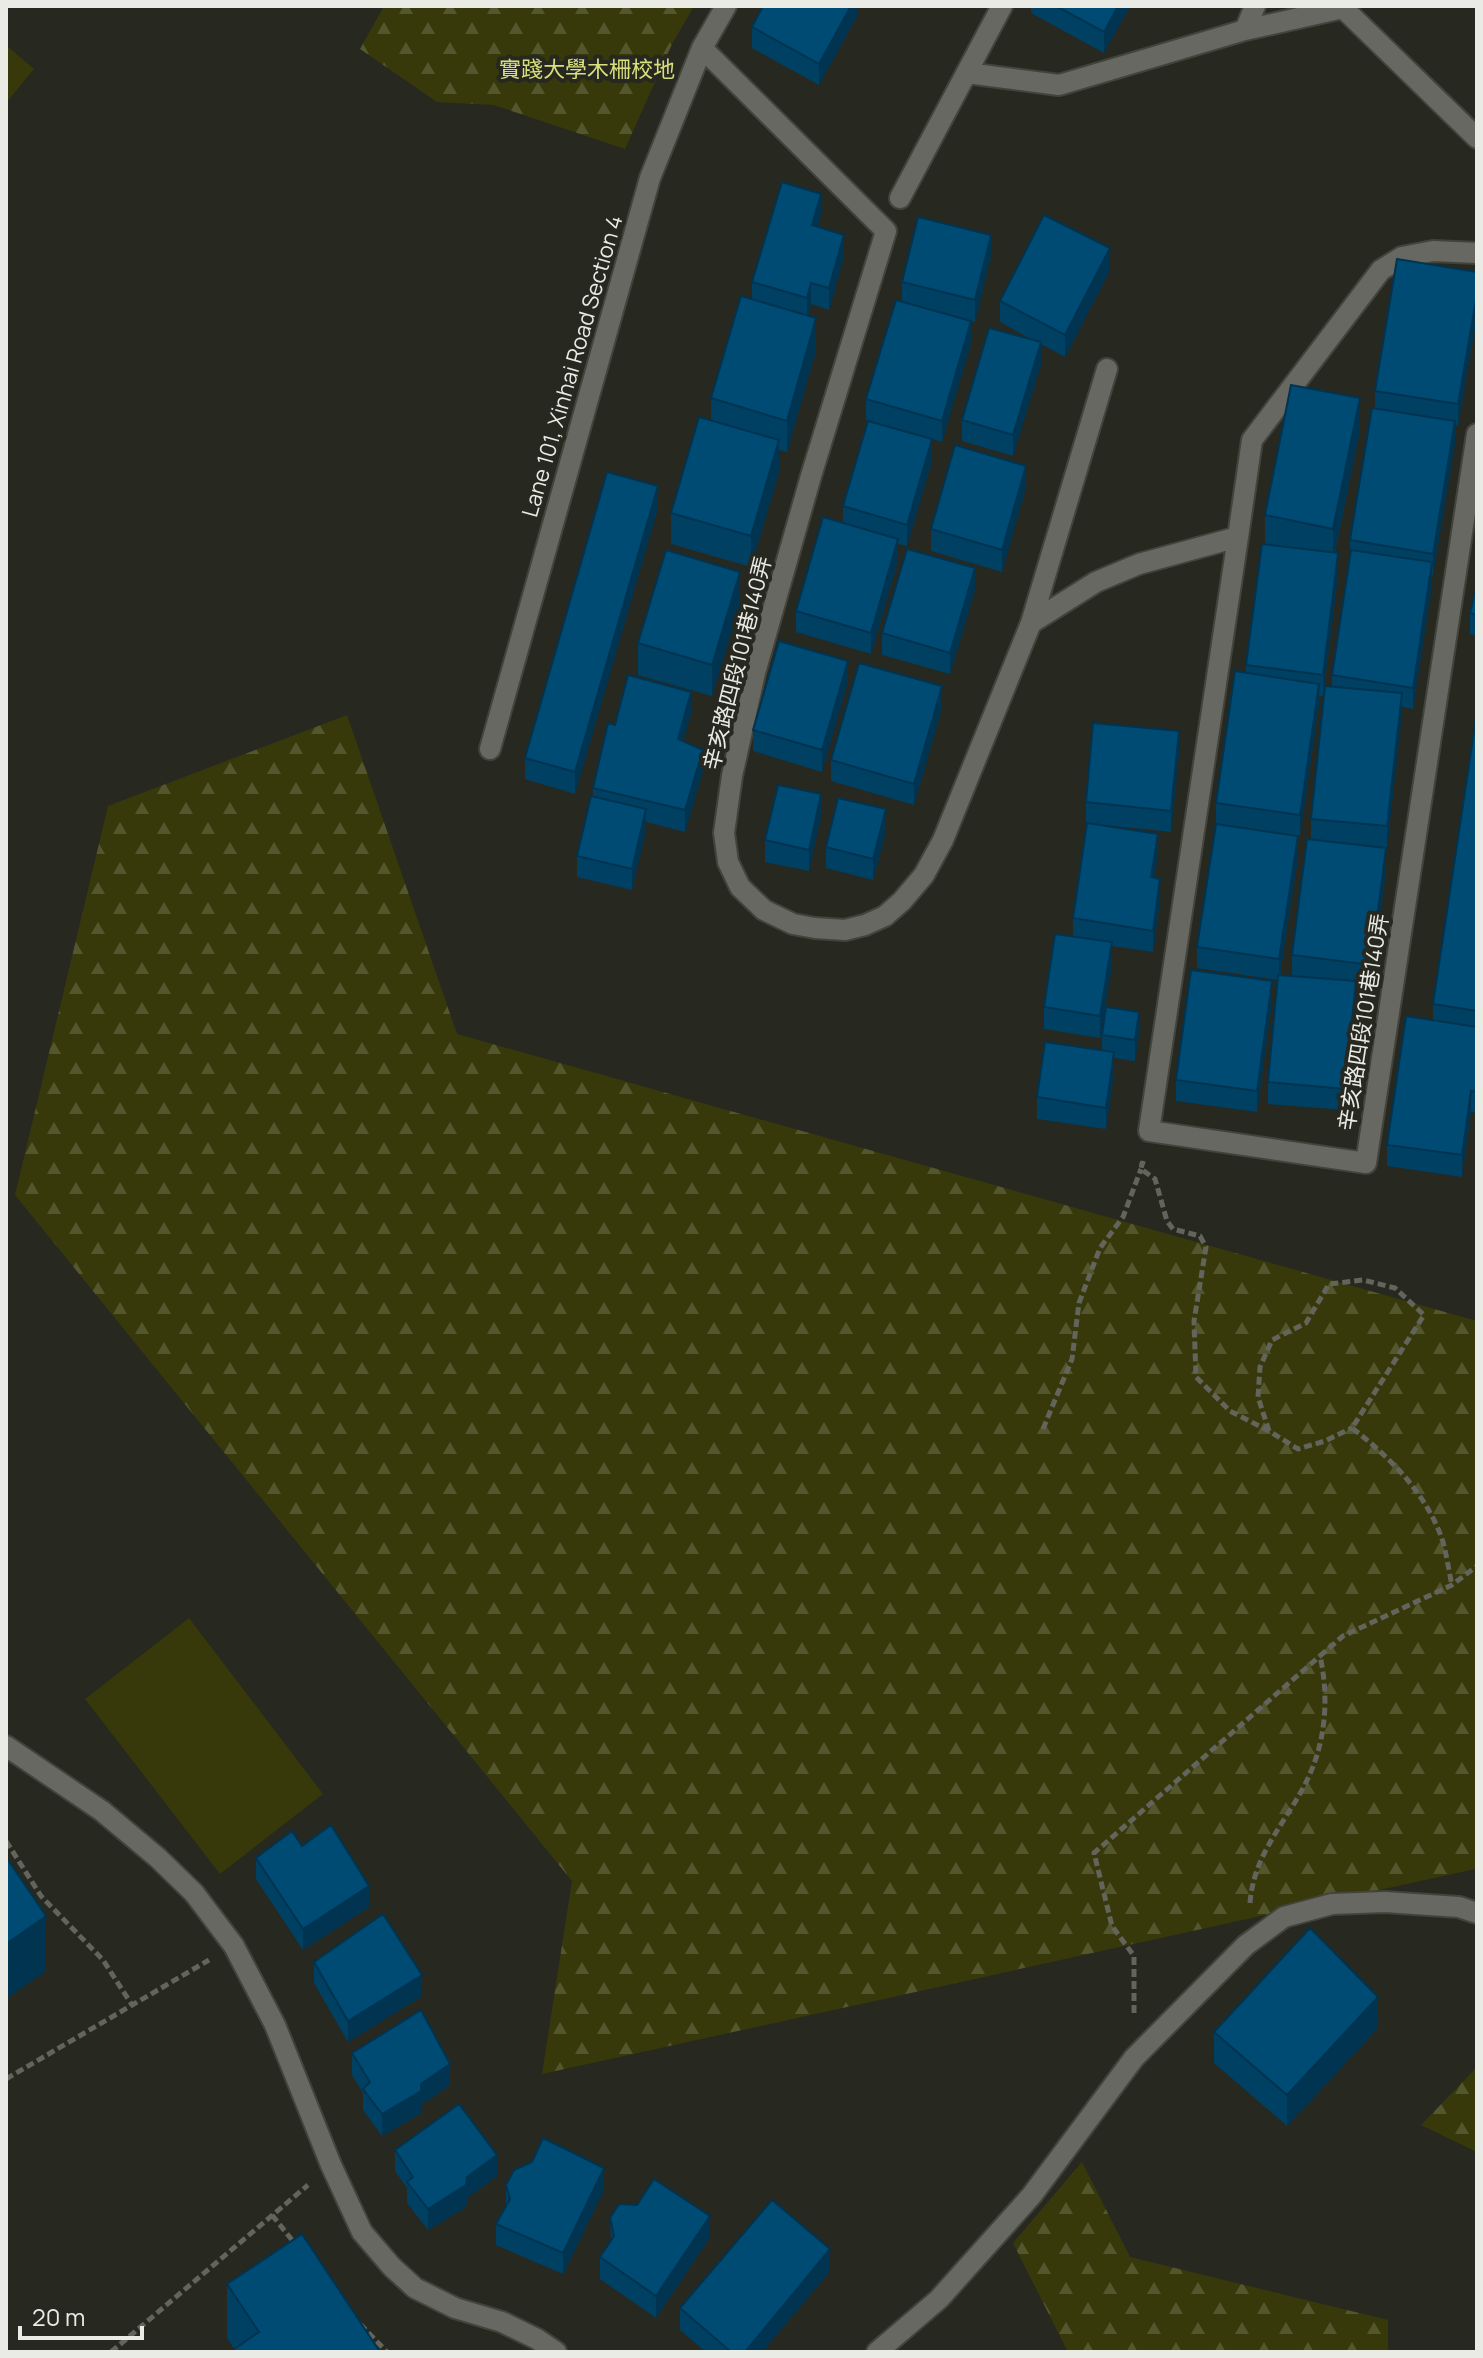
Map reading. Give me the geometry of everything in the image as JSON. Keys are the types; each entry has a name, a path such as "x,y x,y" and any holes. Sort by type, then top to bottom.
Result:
{"street":[{"name":"Lane 101, Xinhai Road Section 4","path":"490,749 650,178 702,48 726,6"},
{"path":"900,198 1002,6"},
{"path":"1245,30 1255,6"},
{"path":"967,73 1059,85 1245,30 1343,8 1477,138"},
{"name":"辛亥路四段101巷140弄","path":"702,48 886,231 811,476 755,673 735,761 724,833 728,862 740,887 764,910 793,924 845,930 885,916 924,875 943,840 1031,623 1107,369"},
{"name":"辛亥路四段101巷140弄","path":"1477,253 1433,251 1402,257 1381,270 1252,440 1149,1131 1366,1163 1472,507 1477,434"},
{"path":"1031,623 1110,576 1139,564 1238,537"},
{"path":"6,1746 102,1811 158,1858 194,1893 234,1946 275,2025 331,2165 362,2232 392,2267 415,2288 455,2308 502,2322 556,2352"},
{"path":"877,2352 939,2299 1032,2195 1134,2058 1246,1945 1284,1917 1332,1904 1385,1902 1459,1907 1477,1913"}],"path":[{"path":"1043,1429 1072,1359 1079,1303 1094,1262 1100,1248 1123,1217 1143,1166 1155,1179 1167,1221 1173,1229 1200,1236 1206,1247 1194,1321 1196,1377 1230,1411 1298,1449 1352,1428 1424,1315 1395,1288 1363,1280 1329,1284 1306,1323 1272,1340 1260,1367 1258,1397 1269,1431"},
{"path":"1352,1428 1379,1449 1420,1494 1440,1533 1452,1585"},
{"path":"1134,2058 1134,1956 1112,1926 1094,1853 1343,1636 1452,1585 1477,1566"},
{"path":"1246,1945 1251,1889 1264,1852 1309,1776 1325,1723 1325,1678 1320,1656"},
{"path":"6,1841 41,1896 103,1960 132,2005"},
{"path":"6,2079 234,1946"},
{"path":"111,2352 331,2165"},
{"path":"272,2215 300,2250"},
{"path":"357,2319 387,2352"}],"green space":[{"name":"實踐大學木柵校地","path":"384,6 694,6 672,44 625,149 494,105 437,102 360,49"},
{"path":"6,45 34,69 6,103"},
{"path":"347,715 457,1034 1477,1321 1475,1869 542,2074 572,1881 15,1195 108,806"},
{"path":"189,1618 323,1794 220,1874 85,1699"},
{"path":"1477,2067 1477,2152 1421,2125"},
{"path":"1082,2162 1130,2257 1388,2320 1388,2352 1068,2352 1013,2243"}],"building":[{"path":"763,6 851,6 819,64 752,27"},
{"path":"1056,6 1118,6 1104,32"},
{"path":"782,182 821,194 812,225 844,235 829,288 811,283 807,298 752,282"},
{"path":"1044,215 1110,248 1065,335 1000,301"},
{"path":"918,217 991,235 975,300 902,282"},
{"path":"1397,259 1477,272 1477,294 1458,404 1375,391"},
{"path":"741,296 816,318 787,421 711,398"},
{"path":"896,300 971,321 942,421 866,399"},
{"path":"989,328 1041,342 1013,435 962,420"},
{"path":"1291,385 1360,398 1333,529 1265,515"},
{"path":"1372,408 1455,421 1433,554 1350,540"},
{"path":"699,417 779,440 751,536 671,513"},
{"path":"868,421 932,439 907,525 843,506"},
{"path":"955,445 1026,466 1002,550 931,529"},
{"path":"607,472 658,486 575,772 525,758"},
{"path":"823,517 898,539 871,633 796,611"},
{"path":"1262,544 1338,553 1323,675 1246,665"},
{"path":"907,549 975,568 950,653 882,633"},
{"path":"666,550 740,572 712,665 638,643"},
{"path":"1351,550 1432,562 1413,688 1332,675"},
{"path":"1477,585 1477,615 1470,613"},
{"path":"779,641 848,661 822,750 753,730"},
{"path":"859,663 942,686 914,784 831,760"},
{"path":"1235,671 1319,684 1300,815 1216,803"},
{"path":"628,675 691,692 678,739 703,750 685,810 593,788 608,723 615,725"},
{"path":"1325,686 1402,693 1387,826 1311,819"},
{"path":"1477,712 1477,1011 1433,1004"},
{"path":"1093,723 1179,731 1171,811 1086,802"},
{"path":"778,785 821,794 809,850 765,840"},
{"path":"591,796 646,809 632,869 577,856"},
{"path":"838,798 886,809 873,859 826,847"},
{"path":"1087,823 1158,834 1151,877 1160,879 1153,931 1073,918"},
{"path":"1216,824 1298,836 1279,959 1197,947"},
{"path":"1307,839 1386,848 1371,965 1292,955"},
{"path":"1055,934 1112,942 1100,1016 1044,1007"},
{"path":"1191,970 1272,981 1257,1091 1176,1080"},
{"path":"1278,975 1356,981 1345,1089 1268,1082"},
{"path":"1106,1007 1139,1012 1135,1040 1102,1035"},
{"path":"1406,1016 1477,1027 1477,1092 1471,1091 1462,1155 1387,1145"},
{"path":"1045,1042 1114,1052 1106,1108 1037,1097"},
{"path":"331,1825 369,1886 303,1929 256,1858 292,1831 302,1846"},
{"path":"6,1857 46,1916 6,1944"},
{"path":"383,1914 422,1975 348,2021 314,1962"},
{"path":"1310,1928 1378,1997 1287,2095 1214,2032"},
{"path":"421,2010 450,2064 421,2084 421,2091 382,2114 363,2089 370,2082 352,2053"},
{"path":"459,2104 497,2155 467,2177 466,2185 428,2209 407,2182 413,2177 395,2150"},
{"path":"543,2138 604,2168 563,2253 496,2224 510,2199 506,2185 514,2170 532,2162"},
{"path":"654,2179 710,2216 656,2296 600,2257 614,2236 610,2218 619,2204 637,2205"},
{"path":"772,2200 830,2249 745,2352 731,2352 680,2308"},
{"path":"302,2234 380,2352 230,2352 259,2332 227,2284"}]}
